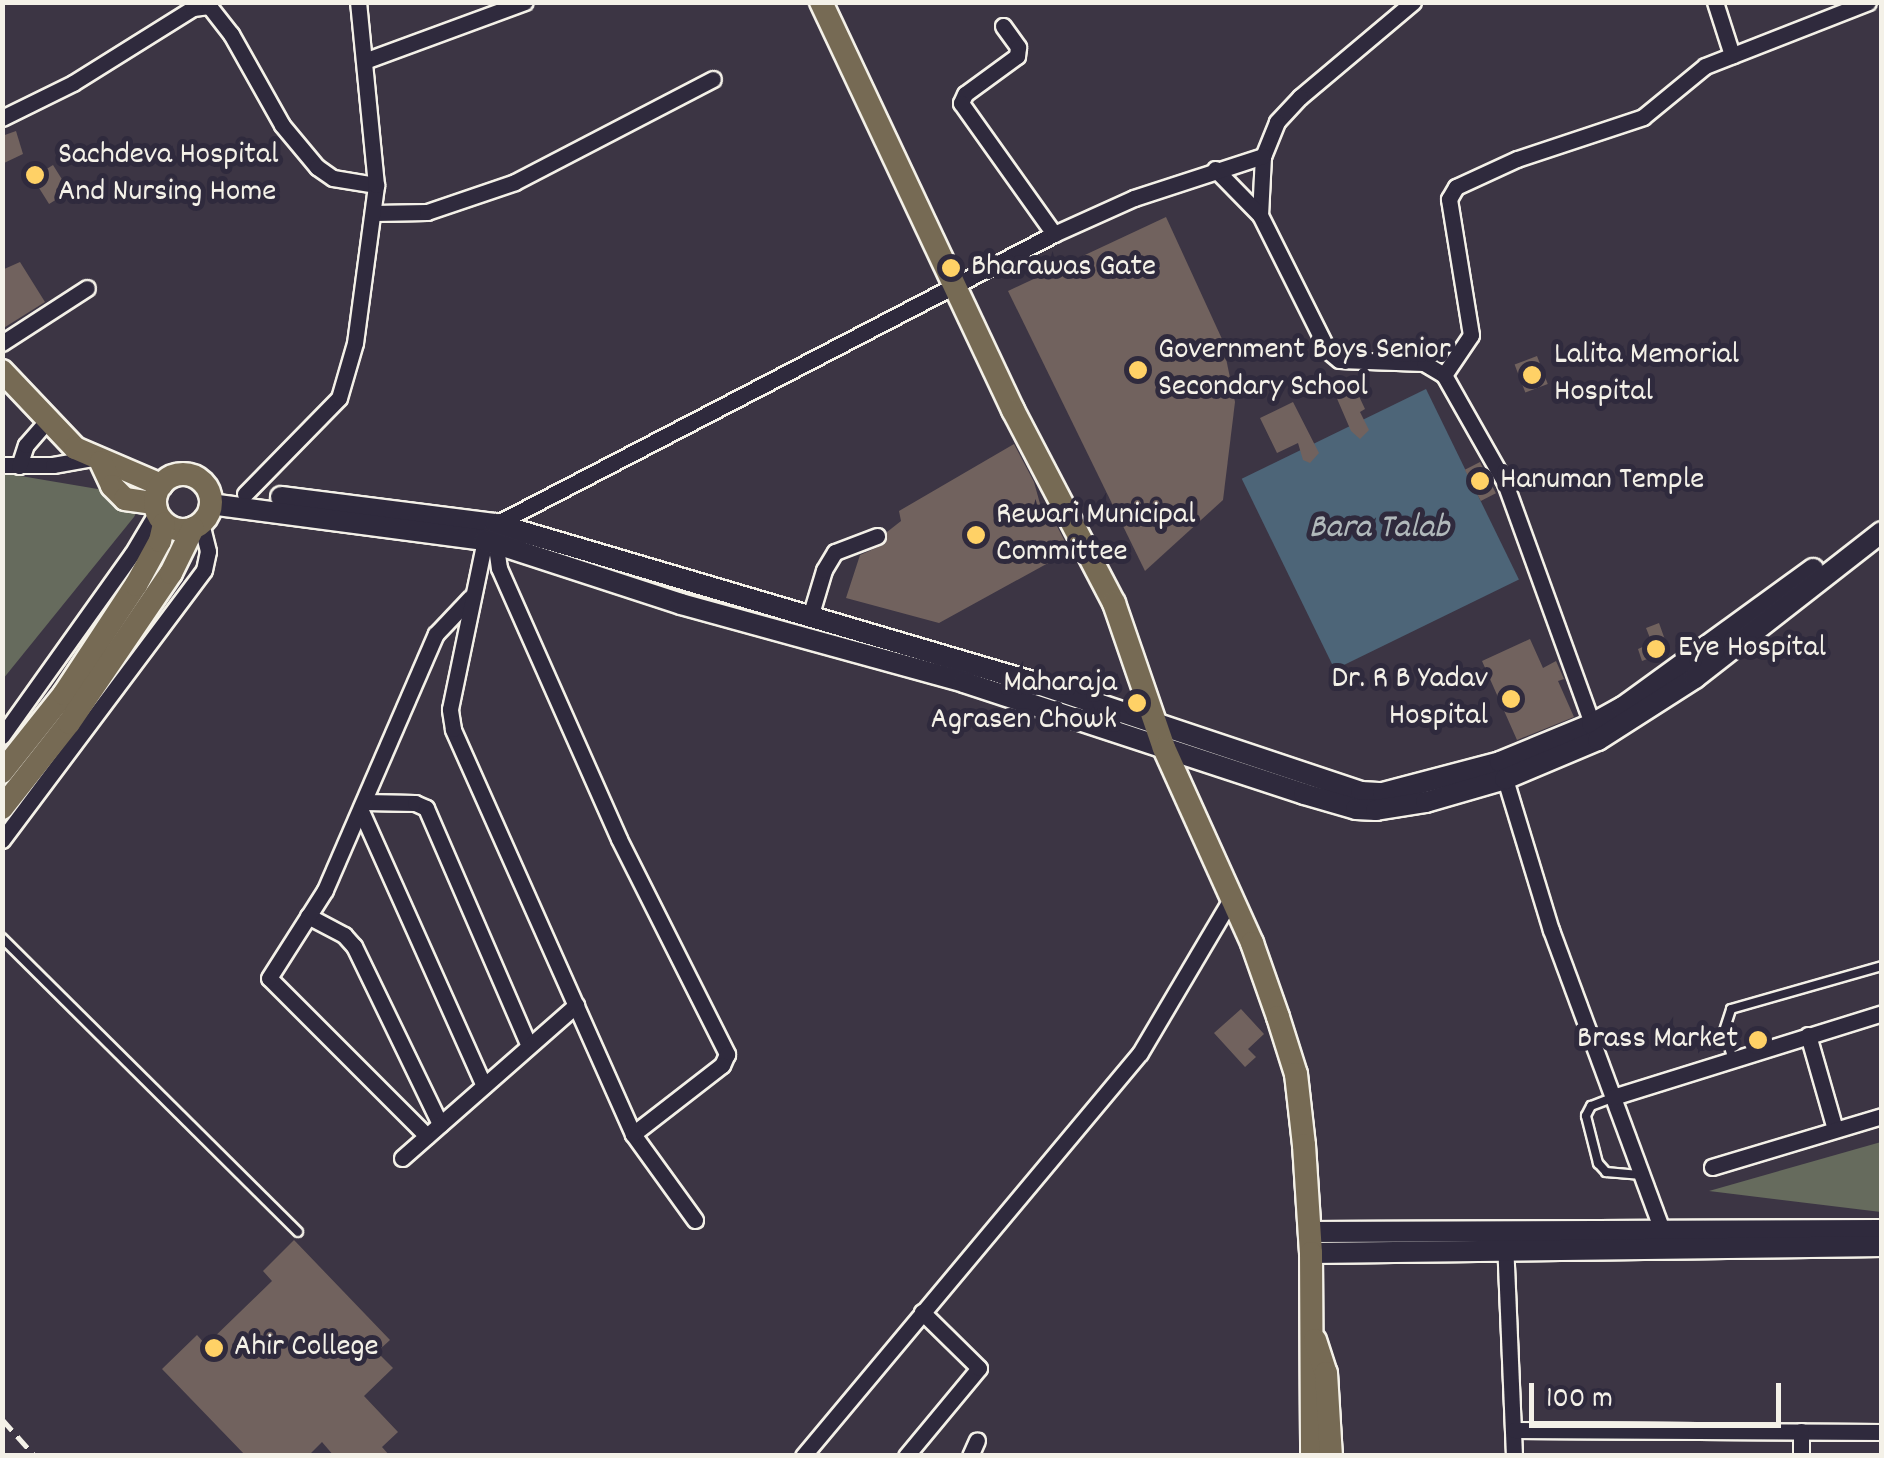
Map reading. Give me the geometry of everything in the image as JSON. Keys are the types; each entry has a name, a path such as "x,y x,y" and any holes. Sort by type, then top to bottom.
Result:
{"main road":[{"path":"821,2 952,285 1114,603 1164,748 1252,943 1296,1074 1310,1242 1312,1332 1308,1372 1312,1456"},
{"path":"2,371 75,448 97,460 125,499 159,506 178,530 203,512 244,494 497,534 810,617 1155,722 1361,792 1408,790 1502,771"},
{"path":"2,808 69,723 145,591 155,551 159,506 174,476 191,476 203,512"},
{"path":"203,512 497,534 681,604 964,682 1356,809 1396,809 1595,732 1695,678 1882,532"},
{"path":"2,772 203,512"},
{"path":"1595,732 1623,707 1882,517"},
{"path":"1310,1242 1505,1241 1664,1230 1882,1230"},
{"path":"1505,1241 1668,1252 1882,1246"},
{"path":"1312,1332 1326,1373 1331,1456"}],"street":[{"path":"244,494 343,392 360,316 376,185 358,2"},
{"path":"366,60 526,2"},
{"path":"1260,215 1262,156 1286,112 1413,2"},
{"path":"1714,2 1732,55"},
{"path":"1444,376 1467,347 1472,324 1452,191 1517,160 1643,117 1697,71 1868,2"},
{"path":"2,118 73,83 193,8 208,6 230,34 282,125 317,167 333,178 376,185"},
{"path":"1002,26 1018,47 1017,56 965,94 961,103 1054,234"},
{"path":"374,213 426,212 514,182 713,79"},
{"path":"695,1220 633,1134 450,721 471,596 497,534 952,285 1054,234 1215,169 1262,156"},
{"path":"1215,169 1260,215 1328,351 1339,360 1424,363 1444,376 1506,483 1595,732"},
{"path":"2,343 87,288"},
{"path":"1330,378 1339,360"},
{"path":"11,465 47,421"},
{"path":"11,465 97,460"},
{"path":"2,736 132,554 159,506"},
{"path":"2,840 204,570 208,552 203,512"},
{"path":"497,534 498,568 602,803 727,1054 722,1065 633,1134"},
{"path":"810,617 824,570 835,552 878,536"},
{"path":"426,1136 269,978 325,890 436,634 471,596"},
{"path":"1502,771 1551,930 1664,1230 1668,1252"},
{"path":"363,807 415,803 426,808 528,1044"},
{"path":"363,807 484,1086"},
{"path":"803,1456 1140,1052 1232,899"},
{"path":"308,916 344,935 354,946 440,1124"},
{"path":"402,1158 576,1006"},
{"path":"1613,1098 1882,1013"},
{"path":"1808,1035 1835,1129"},
{"path":"1712,1167 1882,1116"},
{"path":"1505,1241 1514,1456"},
{"path":"906,1456 979,1368 922,1312"},
{"path":"1514,1430 1882,1432"},
{"path":"1801,1431 1801,1456"},
{"path":"970,1456 977,1440"}],"lane":[{"path":"2,938 298,1232"},
{"path":"1733,1060 1724,1030 1730,1008 1882,966"},
{"path":"1613,1098 1591,1106 1586,1116 1598,1163 1606,1172 1642,1174"}],"green space":[{"path":"3,473 145,497 134,517 3,679"},
{"path":"1881,1142 1881,1212 1709,1191"}],"water":[{"name":"Bara Talab","path":"1426,389 1519,580 1335,669 1242,479"}],"building":[{"path":"16,131 23,154 2,164 2,136"},
{"path":"53,165 69,191 49,204 33,178"},
{"name":"Government Boys Senior Secondary School","path":"1166,217 1222,339 1235,402 1223,500 1145,571 1008,291"},
{"path":"20,262 45,302 2,329 2,270"},
{"path":"1537,356 1548,384 1525,393 1515,365"},
{"path":"1350,377 1365,409 1360,412 1369,430 1360,439 1351,431 1332,387"},
{"path":"1293,402 1319,453 1310,463 1303,460 1298,443 1277,453 1260,418"},
{"name":"Rewari Municipal Committee","path":"1014,444 1034,482 1042,511 1048,509 1070,551 939,623 846,598 860,555 885,544 887,532 901,521 899,511"},
{"name":"Hanuman Temple","path":"1480,462 1496,493 1481,501 1465,470"},
{"path":"1659,623 1669,651 1642,661 1638,649 1652,643 1646,628"},
{"path":"1530,639 1543,668 1556,661 1564,679 1558,681 1574,717 1517,740 1482,661"},
{"path":"1241,1009 1264,1034 1248,1049 1256,1057 1245,1067 1214,1033"},
{"name":"Ahir College","path":"294,1240 390,1340 377,1352 393,1368 364,1396 398,1432 382,1447 390,1456 334,1456 322,1442 308,1456 246,1456 162,1369 197,1335 206,1345 272,1281 263,1271"}],"railway":[{"path":"2,1419 35,1456"}],"place":[{"name":"Sachdeva Hospital And Nursing Home","path":"35,175"},
{"name":"Bharawas Gate","path":"951,268"},
{"name":"Government Boys Senior Secondary School","path":"1138,370"},
{"name":"Lalita Memorial Hospital","path":"1532,375"},
{"name":"Hanuman Temple","path":"1480,481"},
{"name":"Rewari Municipal Committee","path":"976,535"},
{"name":"Eye Hospital","path":"1656,649"},
{"name":"Dr. R B Yadav Hospital","path":"1511,699"},
{"name":"Maharaja Agrasen Chowk","path":"1137,703"},
{"name":"Brass Market","path":"1758,1040"},
{"name":"Ahir College","path":"214,1348"}]}
